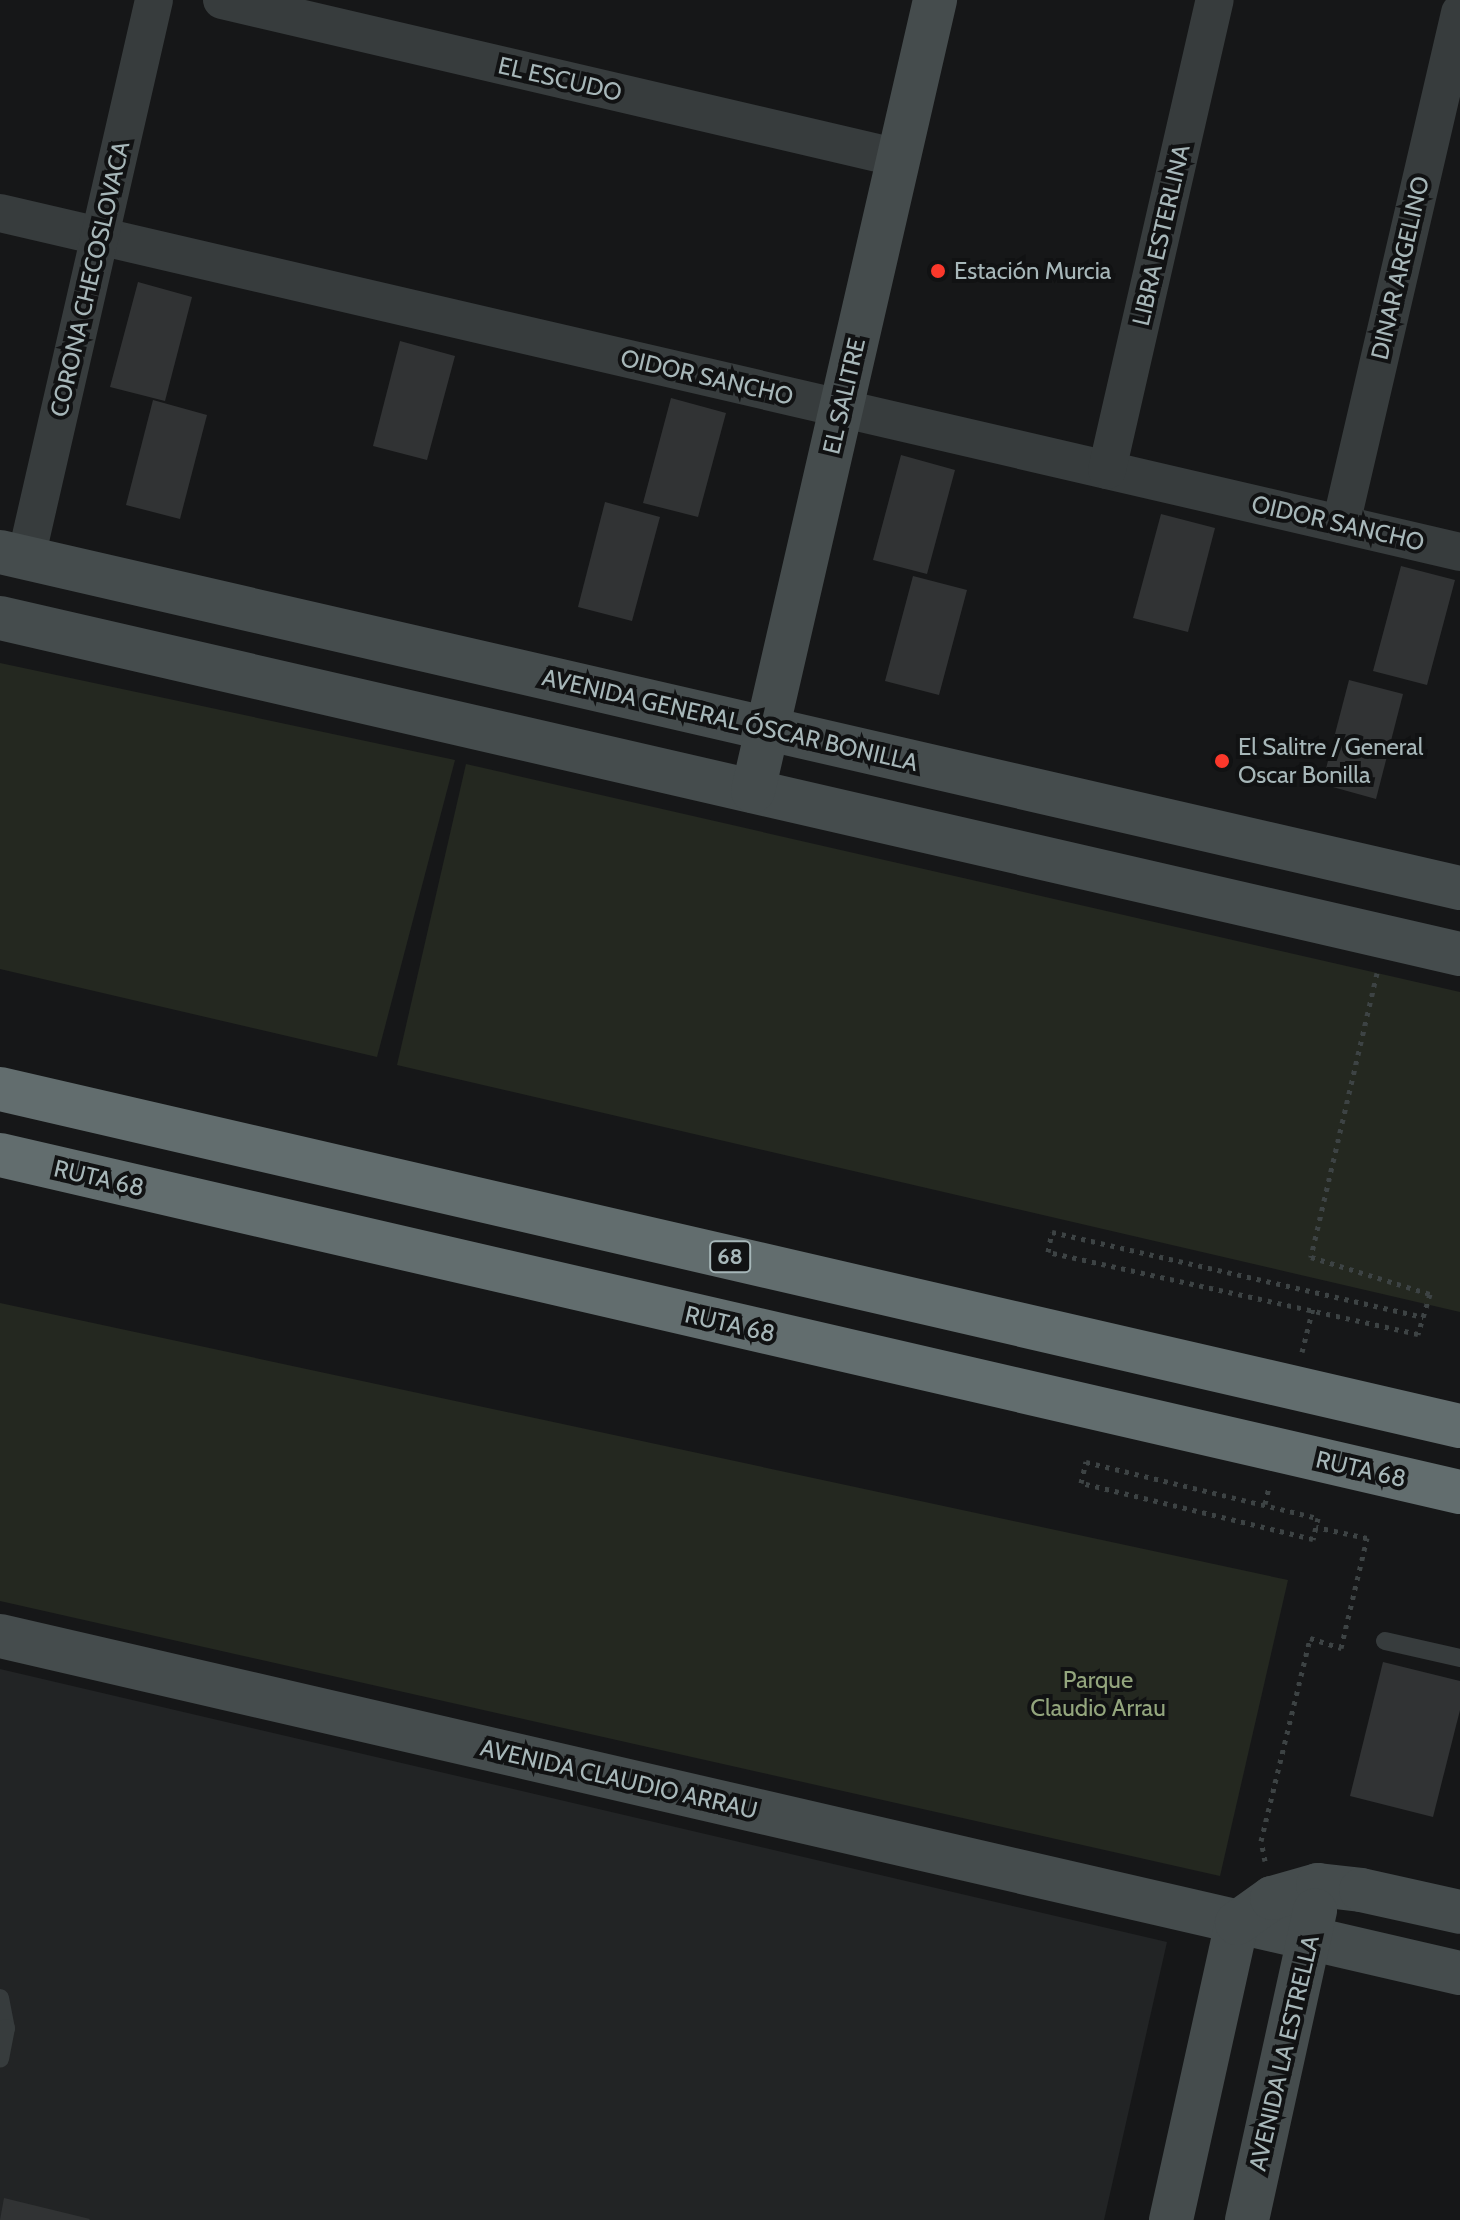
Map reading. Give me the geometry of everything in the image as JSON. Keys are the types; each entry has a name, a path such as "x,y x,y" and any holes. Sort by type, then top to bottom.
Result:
{"highway":[{"name":"68","path":"0,1089 1460,1426"},
{"name":"RUTA 68","path":"0,1155 1460,1492"}],"street":[{"name":"CORONA CHECOSLOVACA","path":"13,555 99,236 154,0"},
{"name":"EL ESCUDO","path":"222,0 899,158"},
{"name":"EL SALITRE","path":"753,791 935,0"},
{"name":"LIBRA ESTERLINA","path":"1107,470 1215,0"},
{"name":"DINAR ARGELINO","path":"1341,524 1460,13"},
{"name":"OIDOR SANCHO","path":"0,213 1460,552"},
{"name":"AVENIDA GENERAL ÓSCAR BONILLA","path":"13,555 1460,888"},
{"path":"0,618 1460,954"},
{"name":"AVENIDA CLAUDIO ARRAU","path":"0,1636 1460,1973"},
{"path":"1171,2220 1237,1923 1272,1898 1318,1885 1361,1890 1460,1912"},
{"name":"AVENIDA LA ESTRELLA","path":"1247,2220 1311,1939 1318,1885"}],"lane":[{"path":"1385,1641 1460,1658"},
{"path":"0,1998 6,2028 0,2058"}],"path":[{"path":"1386,937 1311,1257 1430,1294 1418,1334 1048,1252 1052,1232 1423,1317"},
{"path":"1086,1462 1308,1515 1318,1518 1316,1527 1313,1539 1081,1483 1086,1462"},
{"path":"1272,1898 1261,1841 1310,1638 1341,1648 1367,1538 1316,1527"}],"shaded area":[{"path":"0,1669 1167,1942 1104,2220 0,2220"}],"green space":[{"path":"0,663 455,760 377,1057 0,969"},
{"path":"466,764 1460,992 1460,1312 397,1065"},
{"name":"Parque Claudio Arrau","path":"0,1303 1288,1580 1220,1876 0,1601"}],"building":[{"path":"138,282 192,297 165,401 110,387"},
{"path":"400,341 455,356 427,460 373,446"},
{"path":"671,398 726,413 698,517 643,503"},
{"path":"153,400 207,415 180,519 126,505"},
{"path":"901,455 955,470 927,574 873,560"},
{"path":"605,502 660,517 632,621 578,607"},
{"path":"1161,514 1215,528 1188,632 1133,618"},
{"path":"1401,566 1455,580 1427,685 1373,671"},
{"path":"913,576 967,590 939,695 885,681"},
{"path":"1349,680 1403,694 1376,799 1322,784"},
{"path":"1383,1662 1460,1681 1460,1710 1433,1817 1350,1796"},
{"path":"4,2198 90,2219 0,2220"}],"place":[{"name":"Estación Murcia","path":"938,271"},
{"name":"El Salitre / General Oscar Bonilla","path":"1222,761"}]}
